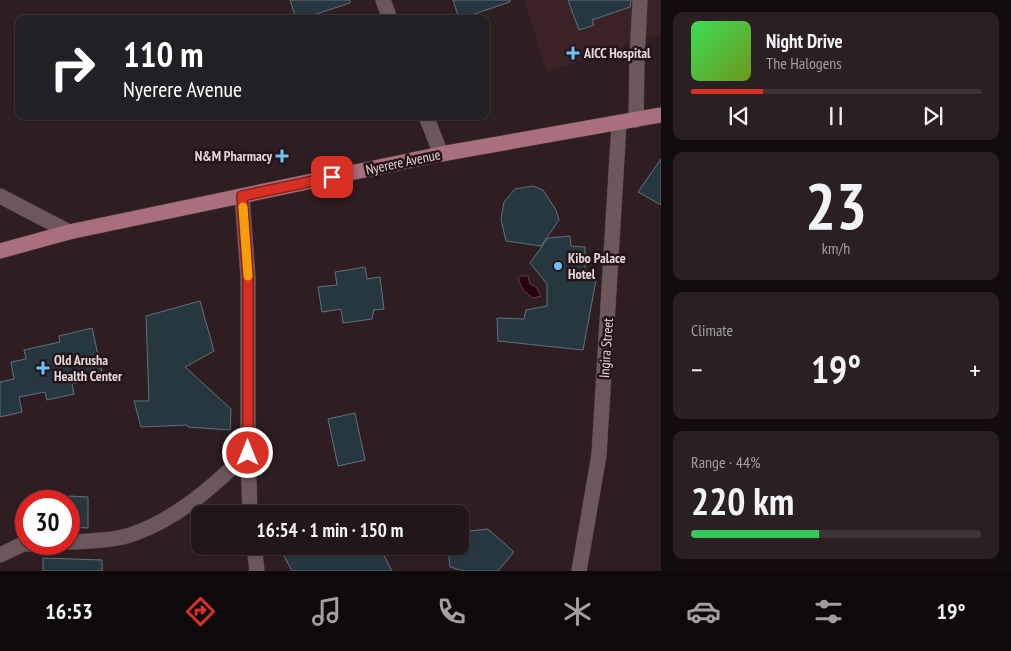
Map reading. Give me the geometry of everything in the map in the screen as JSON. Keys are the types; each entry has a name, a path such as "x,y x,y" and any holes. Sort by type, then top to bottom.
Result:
{"main road":[{"name":"Nyerere Avenue","path":"0,251 69,232 440,154 619,124 661,115"}],"street":[{"path":"383,0 389,15"},
{"path":"636,120 640,0"},
{"path":"427,120 440,154"},
{"name":"Ingira Street","path":"579,571 600,455 619,124"},
{"path":"0,196 69,232"},
{"path":"242,196 248,277 250,505"},
{"path":"80,542 96,541 132,534 178,513 214,485 248,453"},
{"path":"0,555 15,548"},
{"path":"255,555 257,571"}],"shaded area":[{"name":"AICC Hospital","path":"524,0 661,0 661,34 547,72"},
{"path":"521,276 528,276 530,284 536,287 541,296 533,298 523,290 518,279"}],"building":[{"path":"290,0 350,0 350,3 313,15 295,15"},
{"path":"453,0 510,0 510,2 471,15 458,15"},
{"path":"568,0 631,0 630,7 592,20 594,25 579,30"},
{"path":"661,159 661,205 638,192"},
{"path":"533,186 543,190 556,210 559,220 541,246 506,241 501,219 504,202 515,189"},
{"name":"Kibo Palace Hotel","path":"570,236 571,246 585,247 585,268 596,280 583,350 498,341 497,318 524,319 526,310 547,306 547,284 530,263 548,238"},
{"path":"365,267 367,279 380,277 384,309 374,310 372,319 343,323 341,309 322,312 318,287 337,285 335,272"},
{"path":"200,301 214,351 185,367 231,409 230,430 188,427 187,425 141,427 134,401 149,401 146,316"},
{"path":"92,328 103,377 72,384 74,394 47,400 45,392 19,397 22,412 0,417 0,382 14,379 11,362 26,359 24,350 60,342 59,336"},
{"path":"355,413 365,460 338,466 328,419"},
{"path":"80,497 88,497 88,528 80,528"},
{"path":"488,529 514,552 498,571 464,571 450,567 449,555 469,555 469,531"},
{"path":"384,555 392,571 292,571 284,556"},
{"path":"43,558 102,560 102,571 43,571"}],"slow traffic":[{"path":"243,207 248,276"}],"place":[{"name":"AICC Hospital","path":"573,53"},
{"name":"N&M Pharmacy","path":"282,156"},
{"name":"Kibo Palace Hotel","path":"558,266"},
{"name":"Old Arusha Health Center","path":"43,368"}],"route":[{"path":"248,453 248,277 242,196 332,177"}]}
